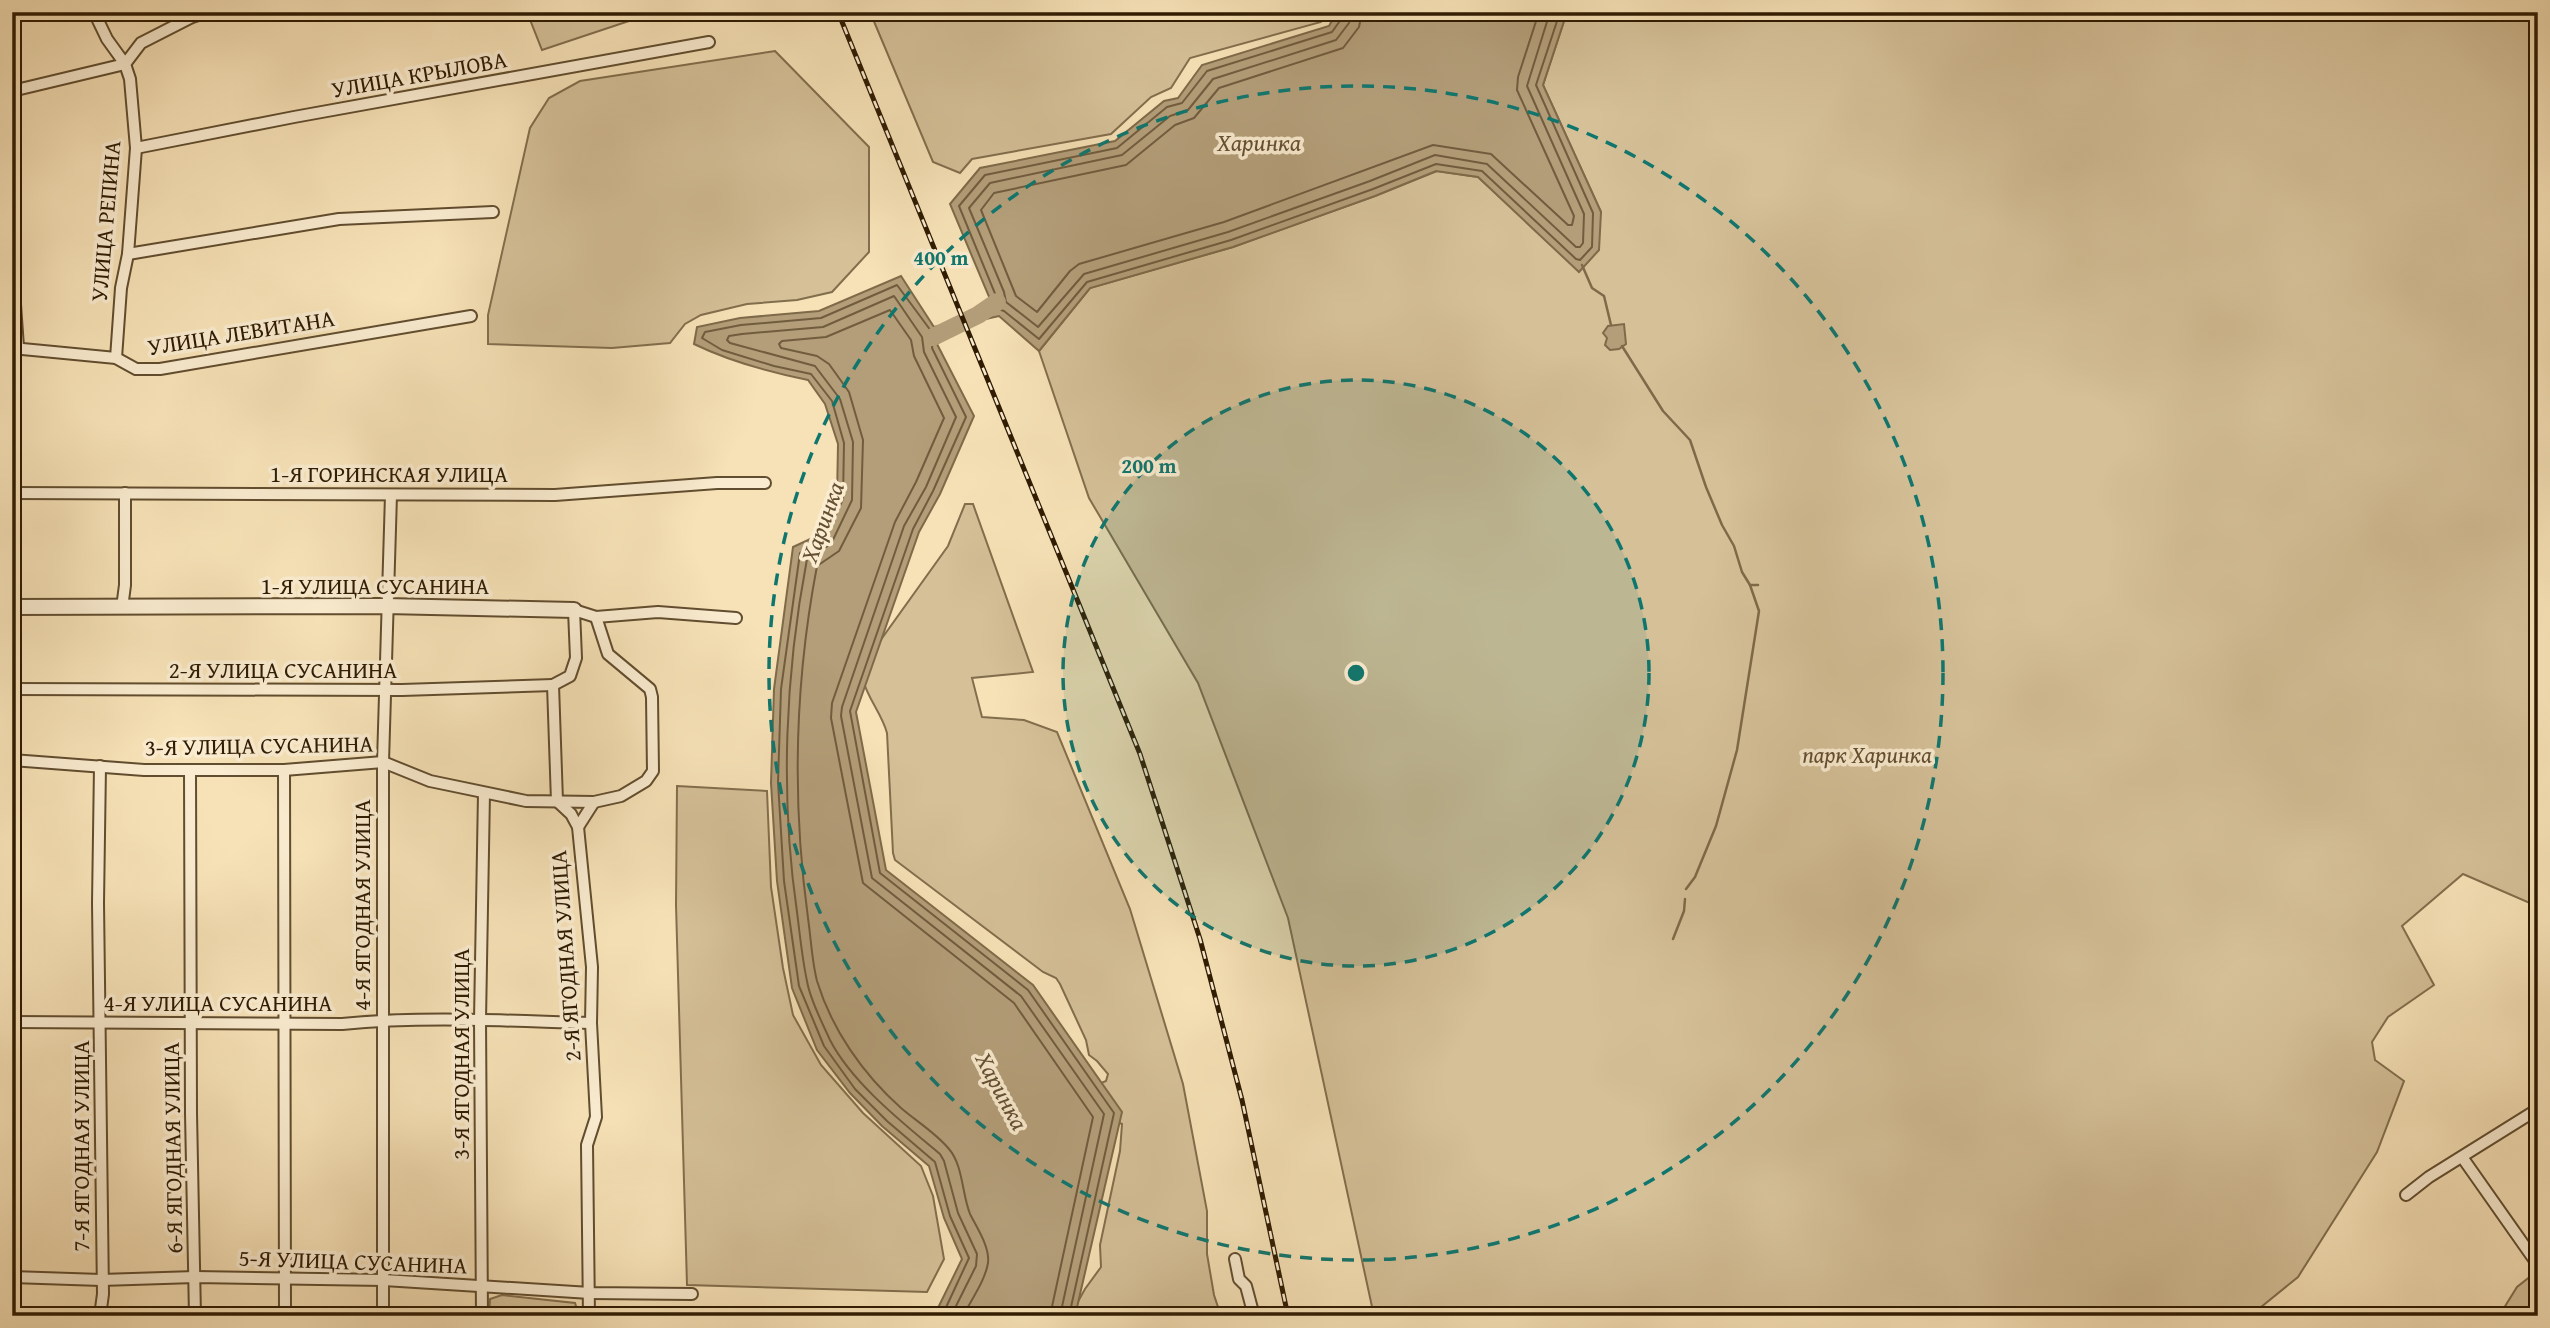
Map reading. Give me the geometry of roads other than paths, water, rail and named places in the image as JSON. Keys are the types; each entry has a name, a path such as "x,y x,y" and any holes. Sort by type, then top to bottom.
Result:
{"street":[{"name":"УЛИЦА РЕПИНА","path":"94,12 107,39 125,64 130,79 136,148 116,358"},
{"path":"12,91 125,64 141,43 207,12"},
{"name":"УЛИЦА КРЫЛОВА","path":"136,148 709,42"},
{"path":"128,254 339,219 436,217 493,212"},
{"path":"12,262 15,347"},
{"name":"УЛИЦА ЛЕВИТАНА","path":"15,347 116,358 136,369 160,369 471,316"},
{"name":"1-Я ГОРИНСКАЯ УЛИЦА","path":"12,493 555,495 717,483 765,483"},
{"path":"122,608 125,585 125,493"},
{"name":"4-Я ЯГОДНАЯ УЛИЦА","path":"383,1316 383,762 391,495"},
{"name":"1-Я УЛИЦА СУСАНИНА","path":"12,607 386,606 574,610 596,617 658,612 736,618"},
{"path":"557,801 553,685 570,676 576,658 574,610"},
{"name":"3-Я УЛИЦА СУСАНИНА","path":"12,760 144,770 285,770 383,762 430,781 526,801 594,802 621,796 646,781 653,771 650,689 608,654 596,617"},
{"name":"2-Я УЛИЦА СУСАНИНА","path":"12,689 386,690 553,685"},
{"name":"7-Я ЯГОДНАЯ УЛИЦА","path":"100,766 98,903 103,1293 100,1316"},
{"name":"6-Я ЯГОДНАЯ УЛИЦА","path":"190,770 191,1113 195,1316"},
{"path":"285,770 285,1316"},
{"name":"3-Я ЯГОДНАЯ УЛИЦА","path":"482,1316 480,1020 484,793"},
{"name":"2-Я ЯГОДНАЯ УЛИЦА","path":"557,801 571,814 578,827 592,967 596,1117 587,1144 589,1316"},
{"path":"578,827 594,802"},
{"name":"4-Я УЛИЦА СУСАНИНА","path":"12,1022 342,1024 381,1020 480,1020 592,1023"},
{"path":"2406,1195 2429,1177 2538,1109"},
{"path":"2462,1157 2538,1265"},
{"path":"1235,1259 1239,1279 1246,1286 1254,1316"},
{"name":"5-Я УЛИЦА СУСАНИНА","path":"12,1277 101,1280 195,1277 384,1280 590,1293 692,1294"}],"water":[{"name":"Харинка","path":"1337,12 1567,12 1543,85 1601,212 1599,250 1579,272 1478,177 1436,171 1233,247 1090,288 1039,351 999,316 981,320 976,311 990,299 950,204 980,168 1115,141 1164,101 1178,98 1202,65 1329,26"},
{"path":"901,276 934,327 950,323 953,333 937,344 974,416 940,494 919,532 856,712 886,870 1033,985 1122,1112 1075,1316 934,1316 962,1259 944,1218 929,1166 882,1126 850,1093 817,1050 792,988 777,881 771,783 774,689 793,547 819,535 837,497 838,444 825,404 808,380 750,366 694,344 697,327 740,318 819,311"},
{"path":"1624,324 1626,344 1619,349 1610,350 1605,345 1607,338 1603,333 1608,326"}],"waterway":[{"path":"1582,265 1592,288 1604,296 1611,325"},
{"name":"Харинка","path":"933,337 978,315 997,302"},
{"path":"1622,346 1663,411 1690,440 1706,487 1734,546 1742,572 1750,585 1758,585"},
{"path":"1686,889 1695,877 1716,826 1737,750 1759,611 1750,585"},
{"path":"1673,939 1684,911 1685,899"}],"railway":[{"path":"838,12 1140,754 1200,939 1242,1100 1288,1316"}],"park label":[{"name":"парк Харинка","path":"1867,754"}]}
